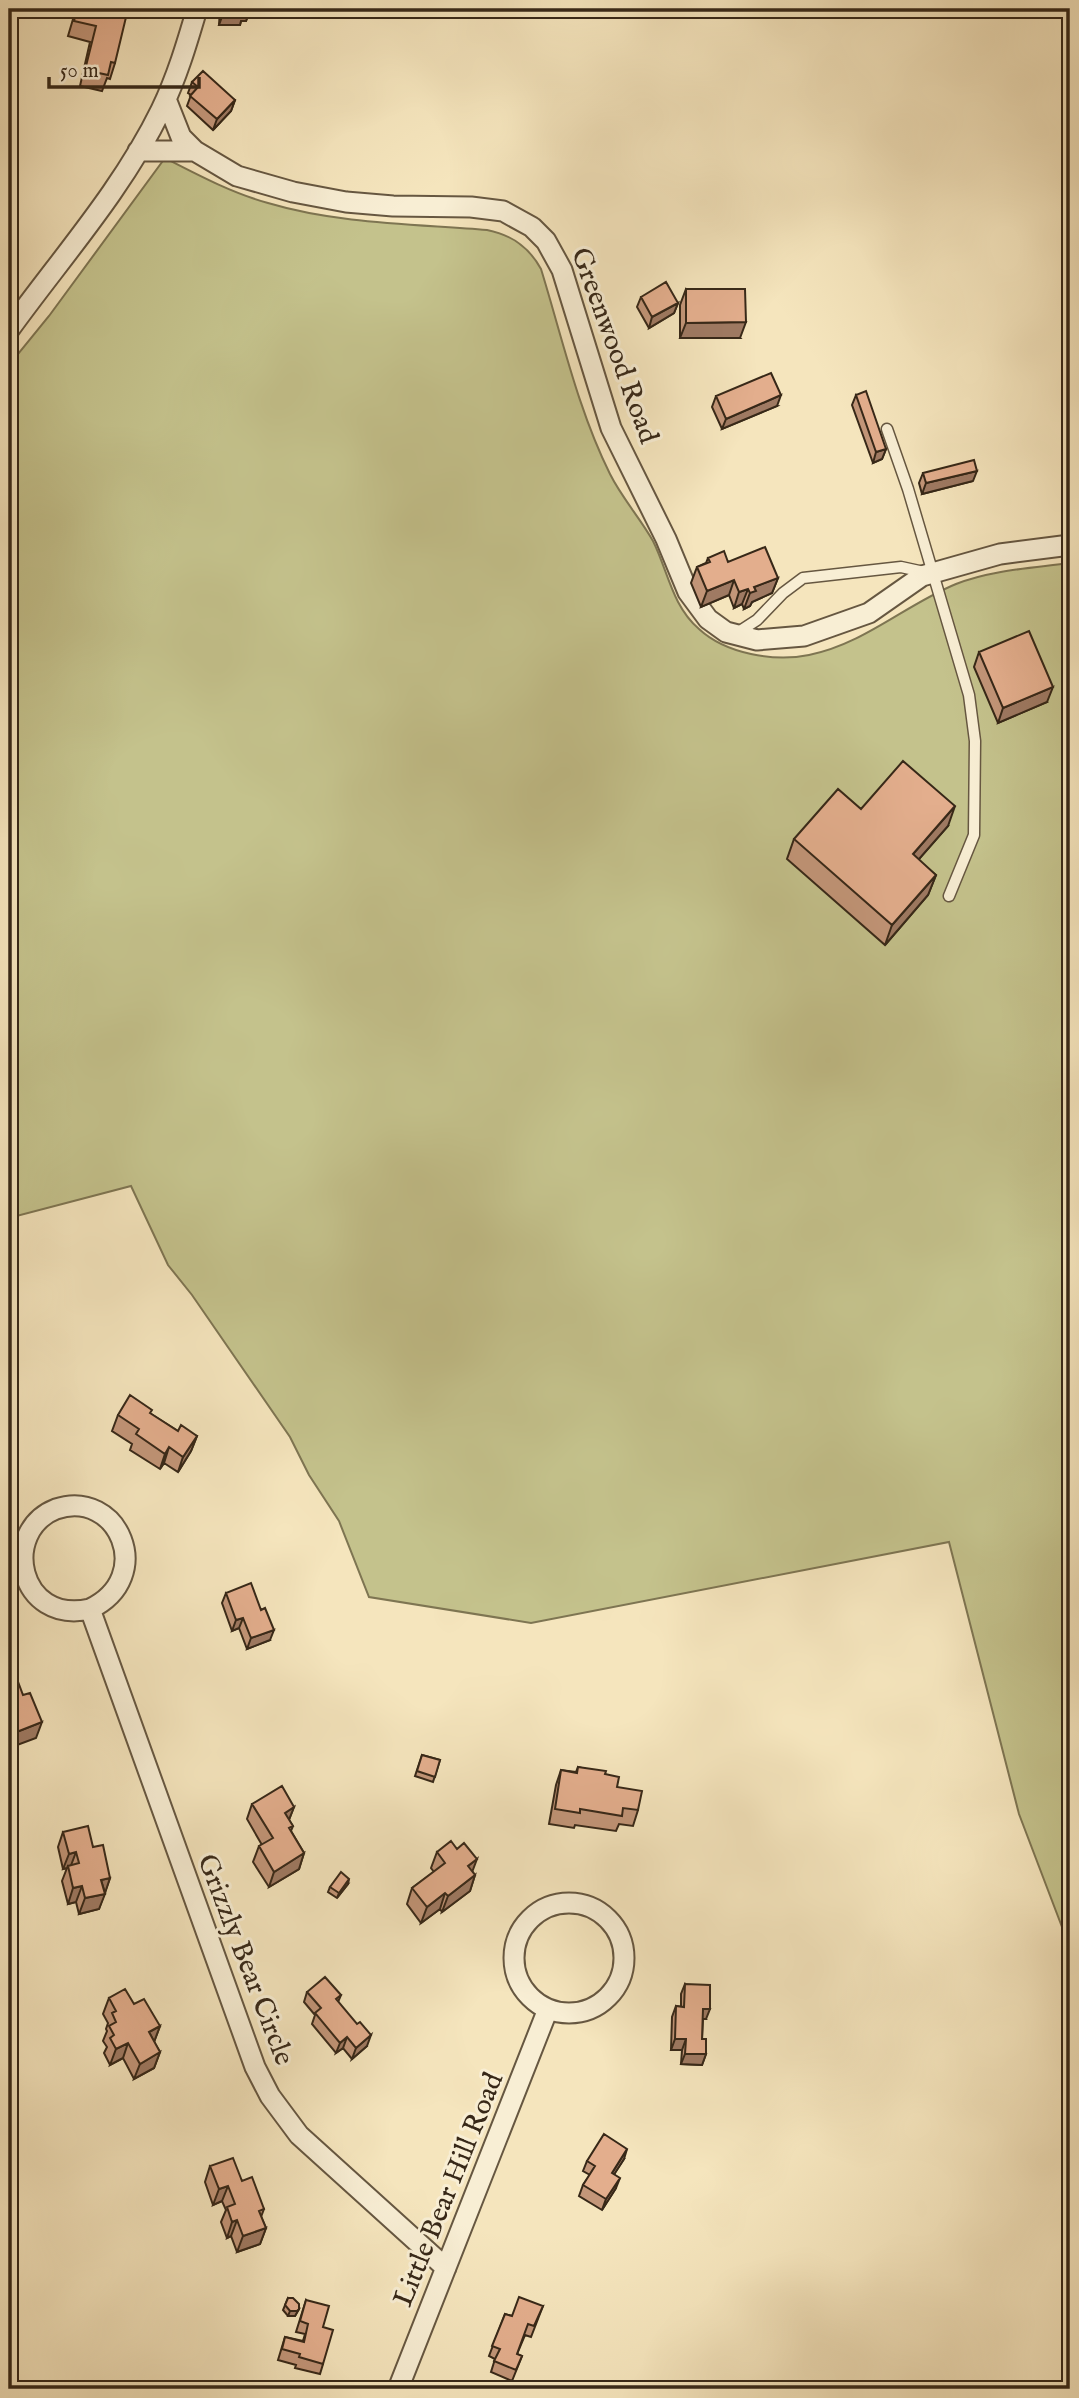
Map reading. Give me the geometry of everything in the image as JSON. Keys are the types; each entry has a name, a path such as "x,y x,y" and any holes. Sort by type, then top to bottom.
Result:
{"street":[{"path":"9,330 84,230 138,151 178,72 197,9"},
{"path":"166,99 181,137 195,151"},
{"path":"138,151 195,151"},
{"name":"Greenwood Road","path":"195,151 237,176 293,192 346,202 492,210 518,218 532,227 546,241 562,270 611,428 666,540 688,592 708,619 726,632 757,640 804,636 869,613 922,576 1000,554 1070,545"},
{"path":"79,1507 99,1513 116,1528 121,1538 125,1559 121,1580 108,1598 90,1609 68,1611 47,1605 24,1581 20,1559 24,1537 38,1520 57,1509 79,1507"},
{"name":"Grizzly Bear Circle","path":"90,1609 243,2038 270,2096 299,2135 315,2151 446,2268"},
{"path":"576,1903 593,1908 607,1918 618,1933 624,1951 623,1970 615,1987 603,2001 586,2010 567,2012 548,2008 533,2000 522,1986 515,1970 514,1952 518,1935 528,1921 542,1910 558,1904 576,1903"},
{"name":"Little Bear Hill Road","path":"398,2389 548,2008"}],"lane":[{"path":"887,429 908,489 969,695 975,741 974,835 949,896"},
{"path":"735,634 757,620 783,593 803,578 901,567 931,573"}],"shaded area":[{"path":"165,158 241,194 295,210 377,222 487,230 504,235 525,248 541,269 571,373 610,474 653,541 683,610 699,629 723,645 766,656 809,655 848,642 937,593 969,579 1070,563 1070,1948 1019,1814 949,1542 531,1623 369,1597 339,1521 309,1475 290,1437 192,1295 168,1265 131,1186 9,1218 9,365 49,316"}],"building":[{"path":"77,9 108,9 127,13 115,63 111,62 108,75 85,70 96,26 74,21"},
{"path":"223,9 250,11 244,11 244,15 223,14"},
{"path":"203,71 235,100 217,119 190,96 198,87 192,82"},
{"path":"666,282 678,303 652,317 641,297"},
{"path":"686,289 745,289 746,322 686,323"},
{"path":"771,373 781,395 726,419 716,396"},
{"path":"866,391 886,449 876,452 856,395"},
{"path":"974,460 977,471 926,483 923,473"},
{"path":"765,547 778,578 754,587 756,591 750,593 748,589 739,592 734,580 707,591 697,567 710,562 708,558 724,551 728,562"},
{"path":"1029,631 1053,687 1003,708 979,652"},
{"path":"903,761 955,806 913,854 936,875 892,925 794,839 838,789 861,809"},
{"path":"130,1395 152,1410 150,1413 178,1431 181,1425 197,1436 183,1457 169,1447 165,1454 136,1434 139,1429 118,1415"},
{"path":"251,1583 261,1610 265,1608 274,1630 251,1638 243,1618 236,1620 226,1593"},
{"path":"14,1671 23,1695 30,1693 42,1722 9,1735 9,1673"},
{"path":"422,1755 440,1760 435,1777 417,1771"},
{"path":"578,1767 606,1771 605,1774 619,1777 617,1787 642,1791 638,1810 623,1808 622,1816 580,1809 580,1813 555,1809 561,1770 577,1773"},
{"path":"282,1786 294,1807 285,1813 293,1826 289,1828 304,1853 274,1872 259,1846 273,1838 252,1804"},
{"path":"88,1826 93,1847 103,1845 110,1878 101,1880 105,1894 85,1898 82,1886 73,1888 68,1866 79,1863 76,1852 69,1854 63,1832"},
{"path":"451,1841 457,1849 464,1843 477,1859 468,1866 475,1875 448,1896 445,1893 427,1907 412,1888 445,1863 437,1852"},
{"path":"341,1872 349,1879 339,1893 330,1887"},
{"path":"325,1977 341,1995 336,1999 357,2024 360,2022 371,2035 356,2048 347,2037 340,2043 315,2013 321,2008 307,1992"},
{"path":"685,1984 710,1985 710,2009 703,2009 702,2039 706,2039 706,2054 685,2054 686,2039 675,2039 676,2006 684,2007"},
{"path":"125,1989 134,2004 144,1999 160,2026 149,2032 160,2052 140,2064 128,2043 116,2049 110,2038 114,2035 109,2026 116,2022 112,2013 116,2011 109,1998"},
{"path":"604,2134 627,2149 612,2173 620,2178 606,2199 583,2185 595,2166 587,2161"},
{"path":"233,2158 242,2181 252,2177 264,2209 259,2211 266,2228 243,2236 237,2220 232,2222 227,2207 235,2204 228,2186 219,2189 210,2166"},
{"path":"9,2277 15,2280 9,2293"},
{"path":"519,2297 543,2306 534,2326 528,2324 517,2354 522,2356 516,2370 494,2361 500,2349 492,2346 505,2314 512,2316"},
{"path":"288,2298 293,2298 299,2304 297,2311 290,2311 285,2305"},
{"path":"306,2300 329,2306 323,2327 333,2330 323,2364 282,2349 285,2337 304,2342 308,2324 300,2321"},
{"path":"9,2365 15,2365 16,2377 9,2377"}]}
